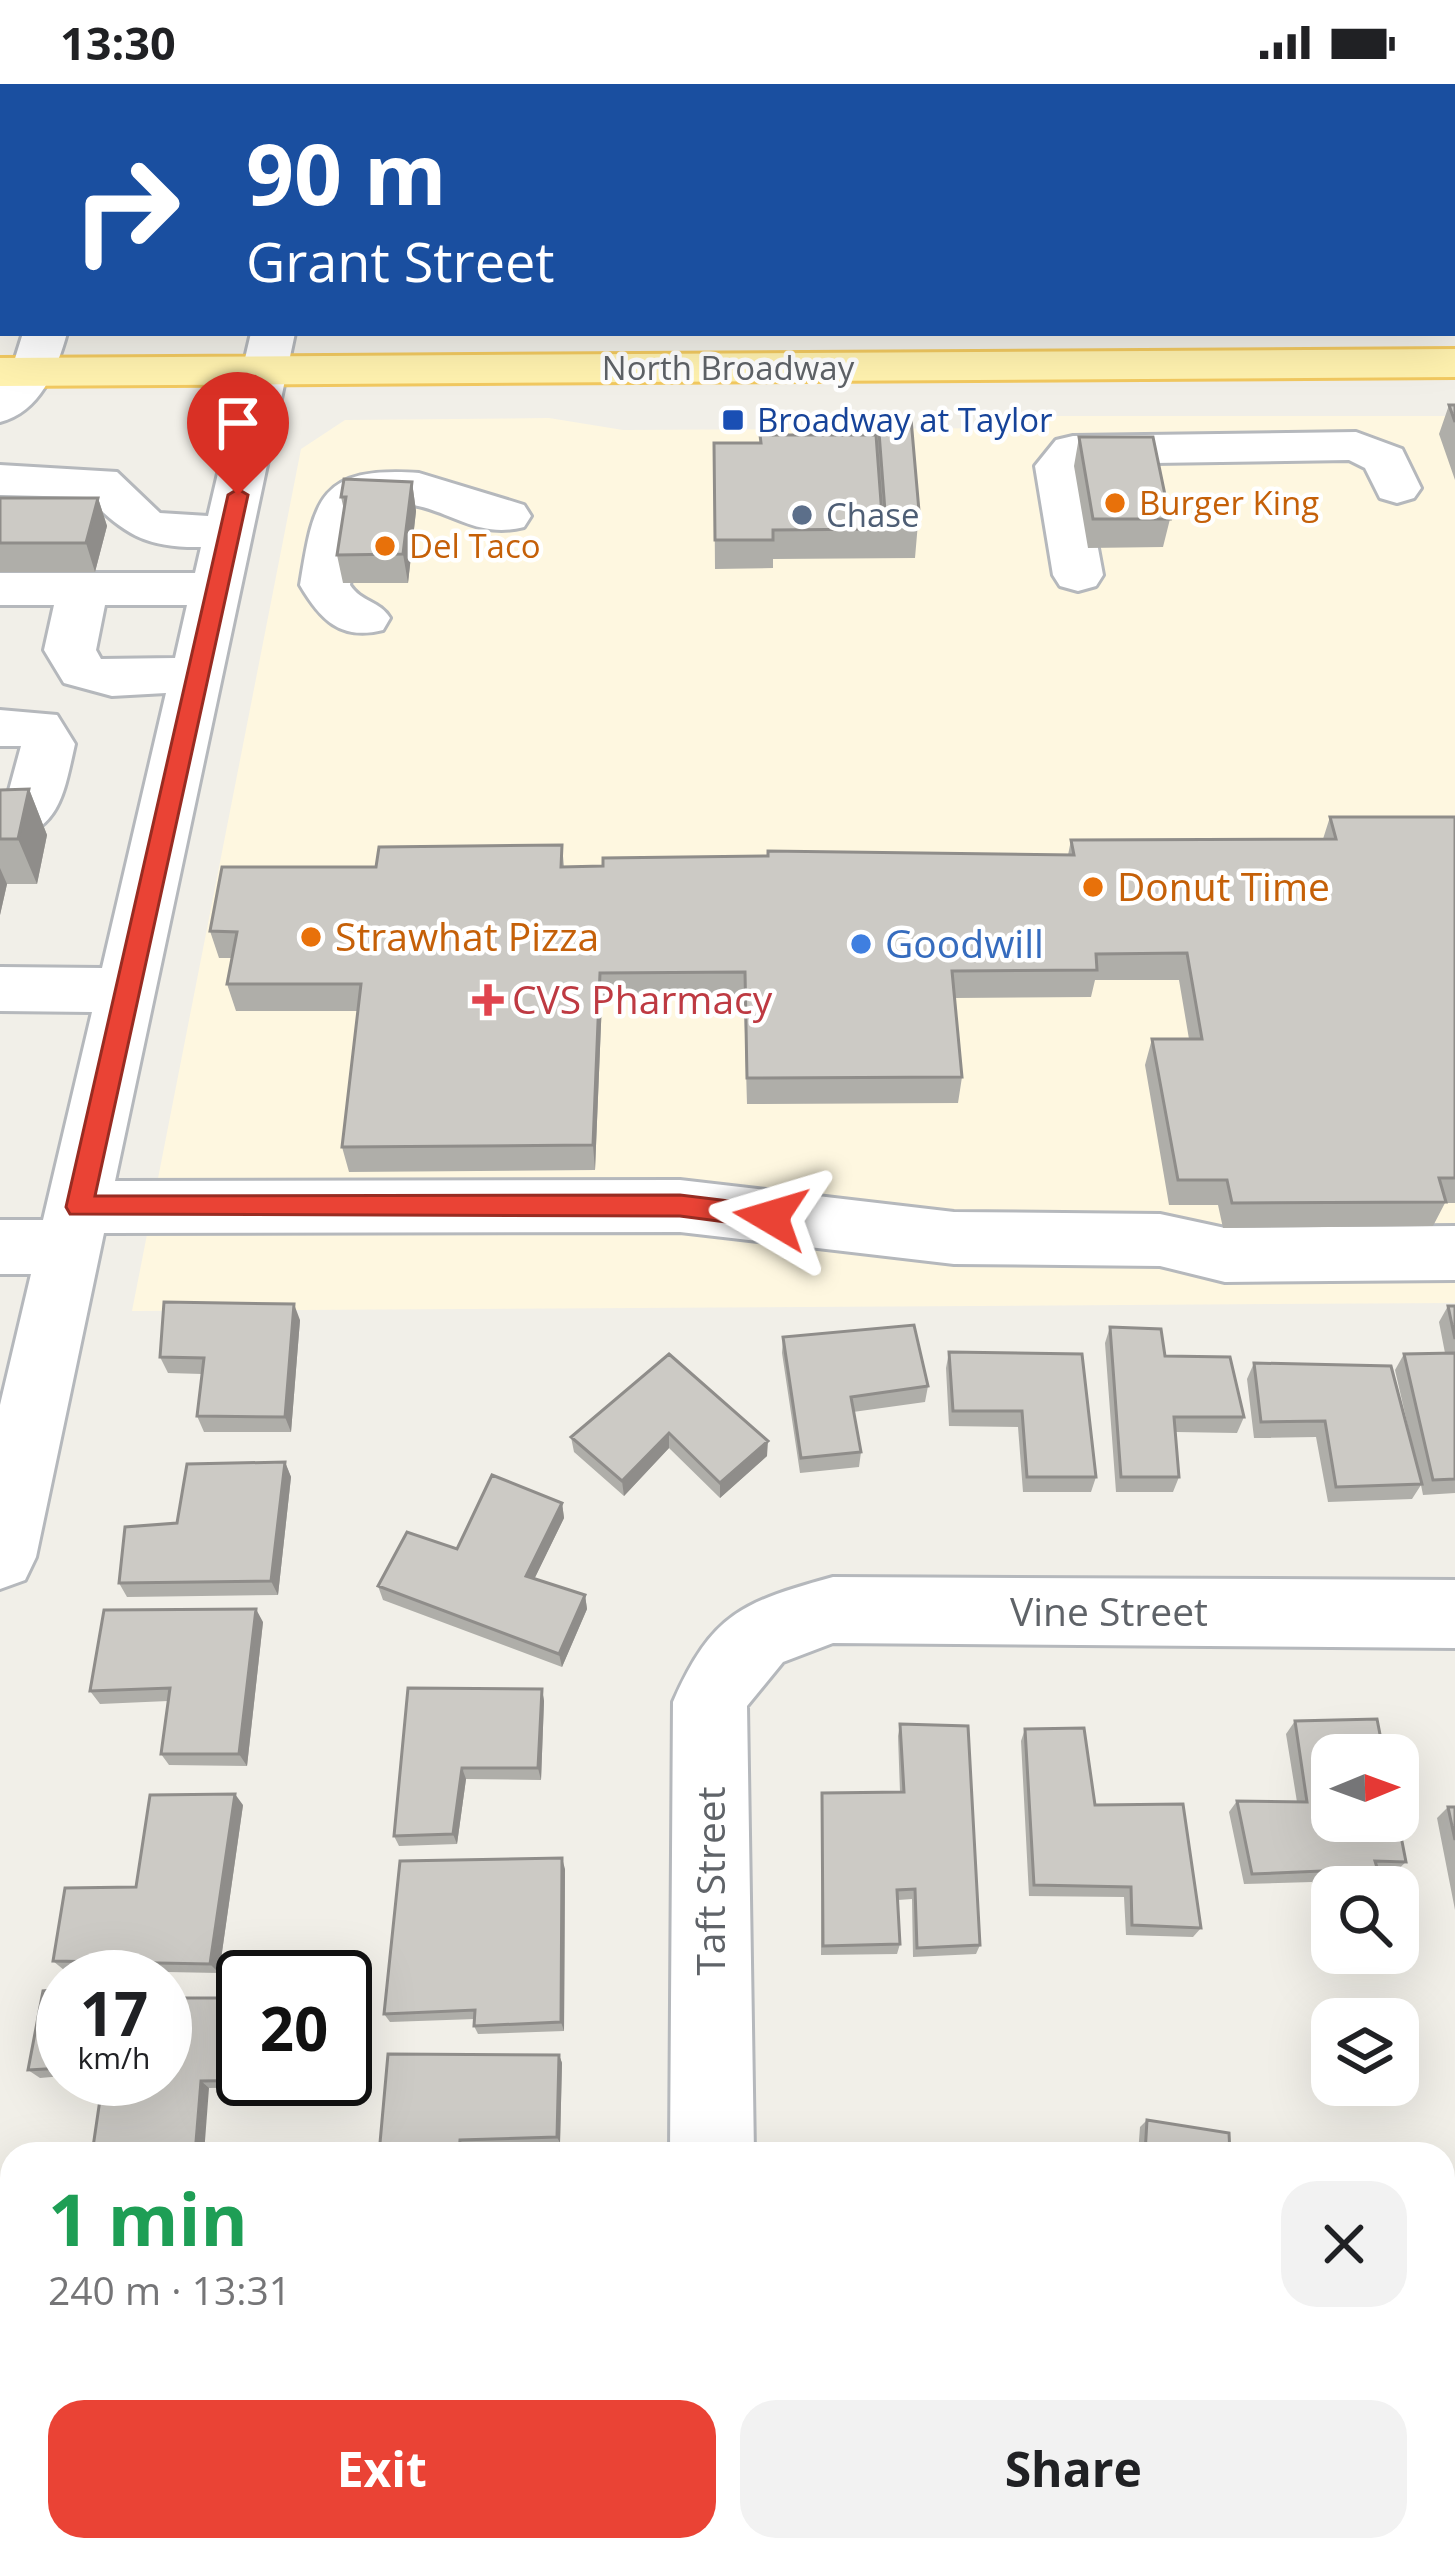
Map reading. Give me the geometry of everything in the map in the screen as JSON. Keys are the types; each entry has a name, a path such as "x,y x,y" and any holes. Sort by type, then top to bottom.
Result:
{"main road":[{"name":"North Broadway","path":"26,359 264,375 1455,363"}],"street":[{"path":"0,407 26,359"},
{"path":"0,1557 264,375"},
{"path":"1078,575 1059,466 1073,450 1356,446 1385,459 1397,488"},
{"path":"0,480 100,482 143,524 172,532 230,531"},
{"path":"365,618 339,608 325,585 336,513 345,498 368,490 421,488 477,513 506,516"},
{"path":"0,589 217,589"},
{"path":"83,589 70,650 82,671 112,679 198,674"},
{"path":"0,728 38,728 48,744 30,809 12,824 0,824"},
{"path":"0,989 128,990"},
{"path":"0,1247 75,1227 680,1206 954,1238 1160,1240 1226,1255 1455,1252"},
{"name":"Vine Street","path":"766,1629 833,1610 1455,1613"},
{"name":"Taft Street","path":"712,2142 710,1702 733,1658 766,1629"}],"shaded area":[{"path":"1050,416 1455,416 1455,1303 132,1311 301,449 345,420 549,418 623,430 1027,428"}],"building":[{"path":"878,419 911,419 919,511 885,511"},
{"path":"760,435 876,435 883,529 773,530 773,540 715,540 714,443 761,443"},
{"path":"1079,437 1153,437 1170,519 1093,519"},
{"path":"344,479 412,482 403,554 337,555 346,497 341,497"},
{"path":"0,498 98,498 86,543 0,543"},
{"path":"29,789 18,839 0,839 0,790"},
{"path":"1330,817 1455,817 1455,1178 1439,1178 1446,1202 1232,1203 1227,1180 1178,1180 1152,1039 1202,1039 1187,953 1096,954 1097,970 952,971 962,1077 747,1078 745,972 600,973 593,1145 342,1147 361,984 227,984 237,932 210,931 222,867 376,867 379,847 562,845 561,867 603,866 603,858 768,856 768,851 1074,855 1071,840 1336,839"},
{"path":"164,1302 294,1304 285,1417 197,1416 204,1358 160,1357"},
{"path":"1448,1306 1455,1306 1455,1339"},
{"path":"914,1325 928,1386 851,1397 861,1452 801,1458 783,1337"},
{"path":"1110,1327 1161,1329 1165,1356 1230,1357 1244,1417 1174,1417 1179,1477 1121,1477"},
{"path":"949,1352 1082,1354 1096,1477 1027,1477 1022,1411 953,1411"},
{"path":"1455,1353 1455,1479 1433,1480 1404,1354"},
{"path":"669,1354 768,1441 720,1483 669,1433 622,1481 571,1437"},
{"path":"1254,1363 1391,1366 1422,1484 1336,1487 1325,1421 1261,1422"},
{"path":"285,1462 271,1581 119,1583 125,1527 177,1523 187,1464"},
{"path":"492,1475 562,1503 526,1576 585,1595 559,1654 378,1586 407,1532 457,1549"},
{"path":"256,1609 239,1754 161,1754 170,1688 90,1691 104,1610"},
{"path":"408,1688 542,1689 538,1768 462,1768 453,1834 394,1836"},
{"path":"1377,1719 1380,1734 1311,1734 1311,1842 1402,1842 1406,1862 1252,1874 1237,1801 1307,1802 1295,1721"},
{"path":"900,1724 968,1726 980,1945 917,1948 915,1889 897,1890 900,1944 823,1946 822,1793 904,1792"},
{"path":"1084,1728 1095,1805 1183,1804 1201,1928 1132,1925 1131,1887 1034,1885 1025,1729"},
{"path":"235,1794 210,1964 192,1964 192,1950 55,1950 65,1888 136,1887 150,1795"},
{"path":"1448,1807 1455,1807 1455,1840"},
{"path":"562,1858 561,2022 474,2026 475,2010 384,2014 400,1861"},
{"path":"192,1998 216,1998 216,2081 201,2081 196,2142 94,2142 99,2106 192,2106"},
{"path":"36,2028 36,2070 28,2070"},
{"path":"388,2054 559,2055 557,2137 380,2142"},
{"path":"1147,2120 1229,2133 1229,2142 1146,2142"}],"place":[{"name":"Broadway at Taylor","path":"733,420"},
{"name":"Burger King","path":"1115,503"},
{"name":"Chase","path":"802,515"},
{"name":"Del Taco","path":"385,546"},
{"name":"Donut Time","path":"1093,887"},
{"name":"Strawhat Pizza","path":"311,937"},
{"name":"Goodwill","path":"861,944"},
{"name":"CVS Pharmacy","path":"488,1000"}],"route":[{"path":"238,495 79,1207 680,1206 771,1217"}]}
